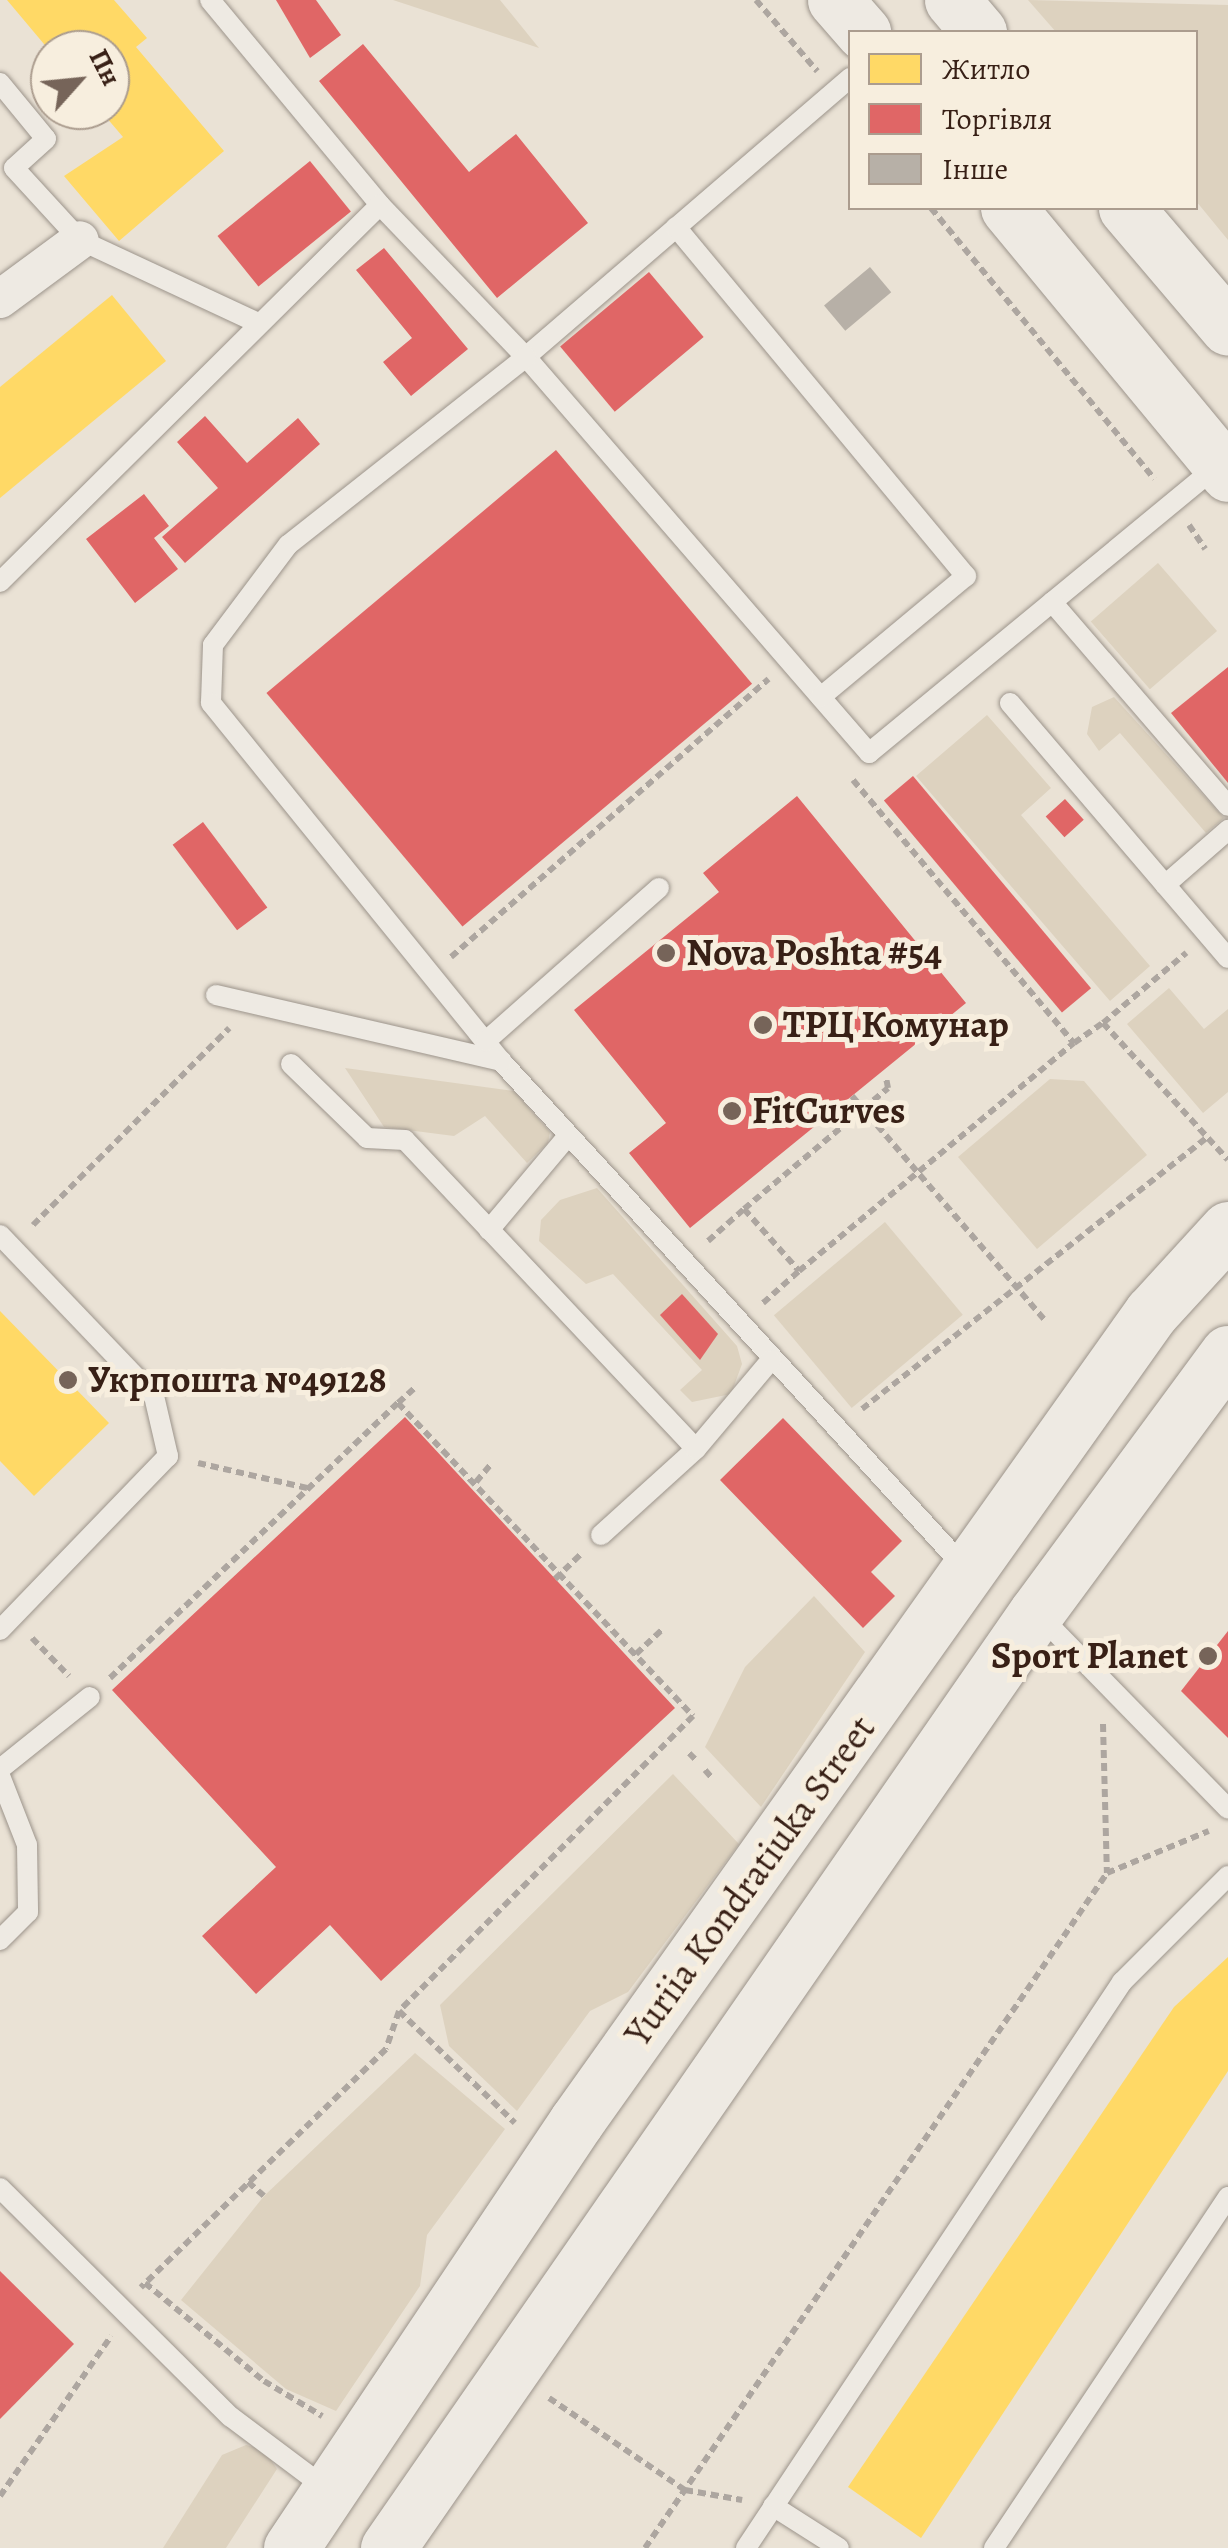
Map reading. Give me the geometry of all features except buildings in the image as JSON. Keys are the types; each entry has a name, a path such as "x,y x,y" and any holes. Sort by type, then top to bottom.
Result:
{"main road":[{"path":"836,0 861,30"},
{"path":"952,0 977,30"},
{"path":"1010,210 1224,469"},
{"path":"1128,210 1228,328"},
{"name":"Yuriia Kondratiuka Street","path":"291,2548 565,2138 726,1922 1151,1313 1228,1228"},
{"path":"388,2548 793,1973 1036,1613 1228,1353"},
{"path":"726,1922 793,1973"}],"street":[{"path":"0,300 80,240"}],"lane":[{"path":"210,0 380,205 526,357 869,753 1173,502 1224,469"},
{"path":"0,83 46,139 14,168 80,240 254,321"},
{"path":"843,85 526,357 288,544 213,645 211,703 501,1061 682,1264 969,1572"},
{"path":"0,582 186,401 254,321 380,205"},
{"path":"676,227 966,576 820,697"},
{"path":"1052,602 1228,806"},
{"path":"1010,703 1228,958"},
{"path":"1165,885 1228,830"},
{"path":"486,1042 659,888"},
{"path":"216,995 501,1061"},
{"path":"291,1064 366,1138 404,1140 696,1449"},
{"path":"489,1230 568,1136"},
{"path":"6,1241 154,1396 168,1456 6,1624"},
{"path":"601,1535 696,1449 771,1360"},
{"path":"1036,1613 1102,1676 1228,1809"},
{"path":"0,1940 28,1912 27,1845 0,1772 90,1697"},
{"path":"746,2548 1122,1982 1228,1876"},
{"path":"0,2188 231,2416 327,2489"},
{"path":"994,2548 1228,2197"},
{"path":"773,2506 839,2548"}],"path":[{"path":"756,0 843,85"},
{"path":"932,210 1173,502 1205,549"},
{"path":"431,974 789,661"},
{"path":"869,753 852,782 1074,1043"},
{"path":"739,1324 918,1170 1208,934"},
{"path":"6,1241 237,1020"},
{"path":"1103,1023 1228,1160"},
{"path":"682,1264 888,1088 886,1078"},
{"path":"852,1096 1045,1320"},
{"path":"836,1431 1014,1283 1206,1138"},
{"path":"744,1209 799,1271"},
{"path":"6,1624 90,1697 417,1386"},
{"path":"0,2496 126,2315 144,2282 386,2049 399,2010 694,1716 398,1403"},
{"path":"168,1456 308,1488"},
{"path":"476,1482 490,1464"},
{"path":"636,1654 662,1630"},
{"path":"1102,1676 1107,1873"},
{"path":"689,1752 696,1760"},
{"path":"645,2548 1107,1873 1228,1823"},
{"path":"399,2010 515,2123"},
{"path":"248,2182 264,2196"},
{"path":"144,2282 264,2381 333,2422"},
{"path":"540,2392 685,2490 773,2506"}],"shaded area":[{"path":"393,0 500,0 539,48"},
{"path":"1028,0 1228,5 1228,240 1198,203 1198,30 1054,30"},
{"path":"1158,563 1217,631 1150,689 1091,621"},
{"path":"1114,697 1224,818 1206,833 1120,733 1099,751 1087,734 1092,707"},
{"path":"987,715 1051,788 1021,815 1150,966 1110,1001 916,776"},
{"path":"1169,988 1204,1029 1228,1009 1228,1092 1203,1113 1127,1024"},
{"path":"345,1068 514,1091 550,1132 548,1143 527,1163 485,1116 454,1136 384,1127"},
{"path":"1050,1079 1084,1081 1147,1155 1037,1249 958,1157"},
{"path":"597,1188 737,1346 742,1364 731,1394 692,1402 680,1390 702,1370 613,1274 586,1284 539,1241 541,1220 560,1200"},
{"path":"885,1222 963,1315 852,1408 774,1315"},
{"path":"814,1596 865,1652 761,1807 705,1747 745,1667"},
{"path":"673,1774 739,1844 628,1992 590,2011 517,2111 449,2046 440,2005"},
{"path":"415,2053 505,2129 427,2235 420,2286 336,2411 286,2389 181,2300 264,2196"},
{"path":"246,2445 264,2450 277,2469 226,2548 163,2548 222,2455"}],"place":[{"name":"Nova Poshta #54","path":"666,953"},
{"name":"ТРЦ Комунар","path":"763,1025"},
{"name":"FitCurves","path":"732,1111"},
{"name":"Укрпошта №49128","path":"68,1380"},
{"name":"Sport Planet","path":"1208,1656"}]}
